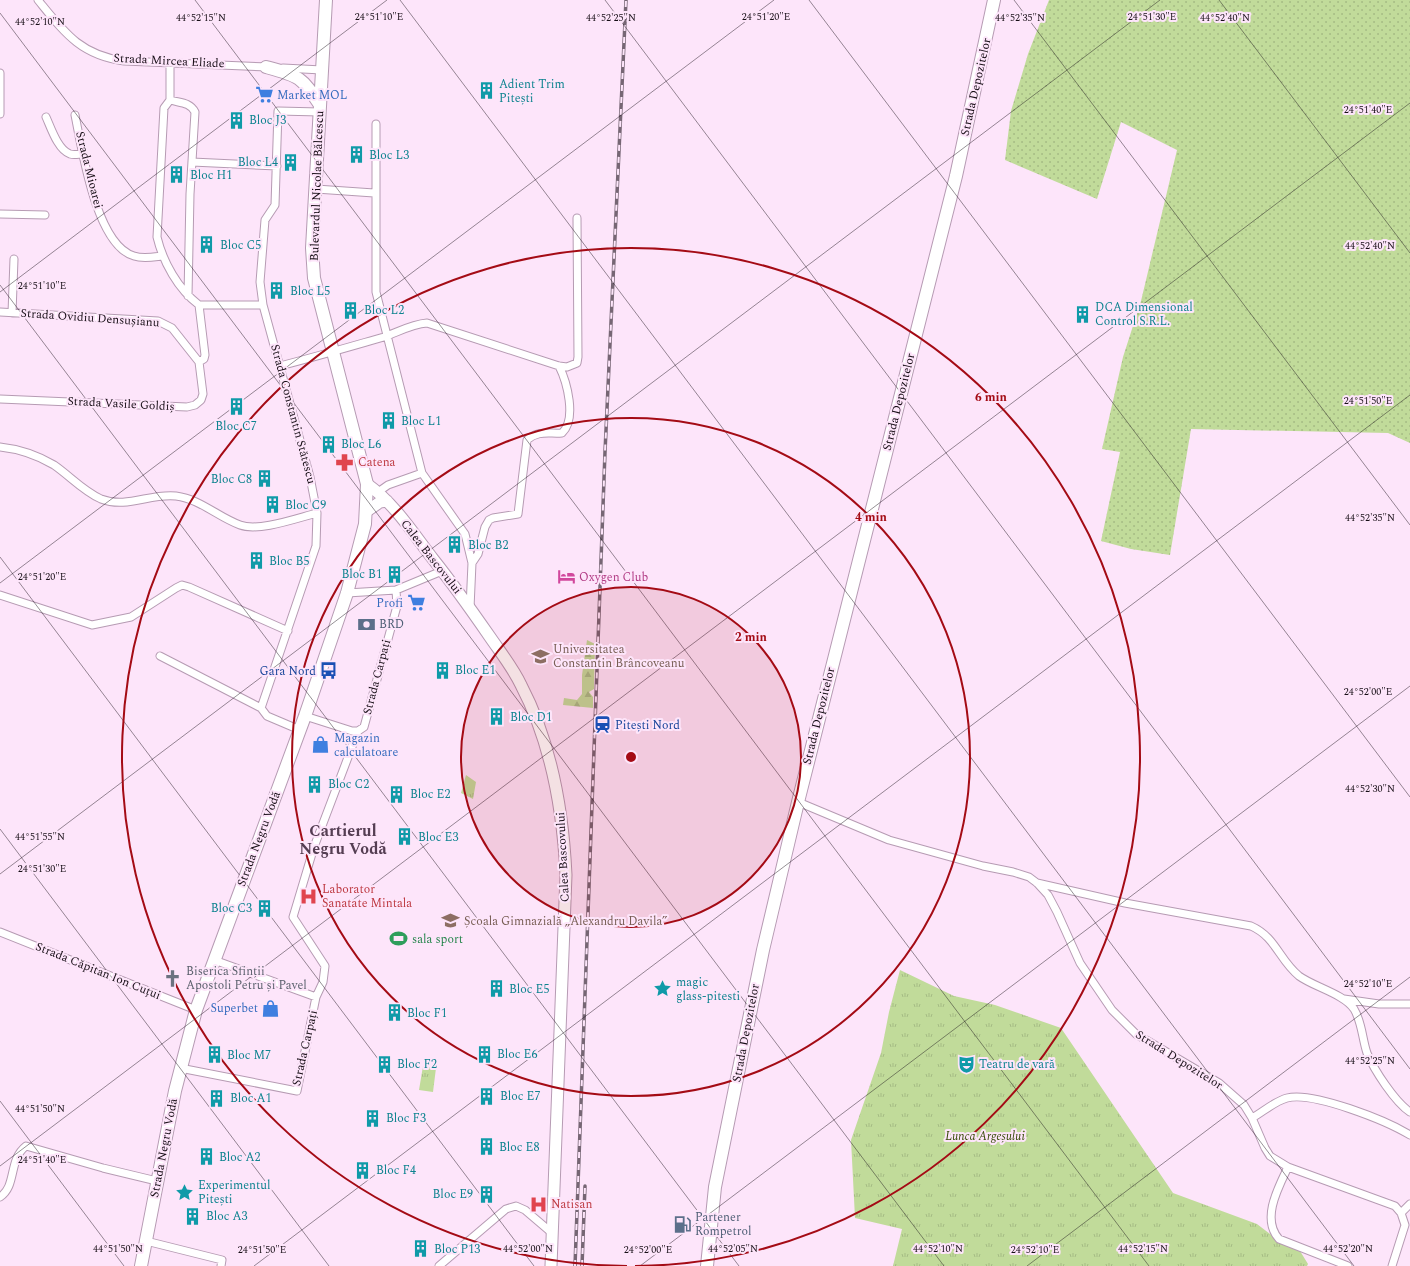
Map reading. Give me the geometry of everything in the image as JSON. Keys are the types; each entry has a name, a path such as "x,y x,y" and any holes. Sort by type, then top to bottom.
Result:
{"main road":[{"name":"Bulevardul Nicolae Bălcescu","path":"326,0 312,248 314,278 367,484"},
{"name":"Strada Depozitelor","path":"707,1266 715,1187 763,950 798,802 954,185 994,0"},
{"path":"266,67 294,75 303,80 320,109"},
{"name":"Strada Negru Vodă","path":"141,1266 180,1068 196,1010 300,730 347,593 365,524 367,511 367,484"}],"street":[{"name":"Strada Mircea Eliade","path":"38,0 71,38 91,52 119,60 322,70"},
{"path":"170,63 170,100 164,108 157,237 162,256 188,296 199,305 263,305"},
{"path":"0,73 0,114"},
{"path":"170,100 187,104 192,107 195,112 188,296"},
{"name":"Strada Constantin Stătescu","path":"261,708 316,546 317,513 310,477 263,305 260,282 265,220 275,205 278,111 320,109"},
{"name":"Strada Mioarei","path":"75,115 97,208 105,225 114,239 126,252 135,257 162,256"},
{"path":"46,117 56,139 65,150 69,154 83,154"},
{"path":"376,124 374,193 375,281 386,336 422,473 465,534 472,563 470,608"},
{"path":"192,162 277,166"},
{"path":"316,189 374,193"},
{"path":"0,214 45,215"},
{"path":"280,366 386,336 403,330 415,323 427,323 559,366 567,367 577,364 579,285 577,218"},
{"path":"12,313 14,259"},
{"path":"199,305 205,355 204,360 199,362"},
{"name":"Strada Ovidiu Densușianu","path":"0,312 158,321 172,328 199,362"},
{"name":"Strada Vasile Goldiș","path":"0,399 187,407 196,405 201,400 203,394 199,362"},
{"path":"472,563 478,554 485,528 489,520 518,514 520,508 527,440 533,434 541,432 562,433 568,428 570,416 568,389 559,366"},
{"path":"0,446 14,448 35,455 55,466 81,487 101,499 116,503 132,502 163,496 176,496 206,507 241,526 253,527 317,513"},
{"path":"378,492 388,485 422,473"},
{"name":"Calea Bascovului","path":"367,484 387,501 442,570 509,665 524,690 546,748 562,813 566,875 551,1266"},
{"path":"367,511 380,502 387,501"},
{"path":"347,593 396,590 442,570"},
{"path":"0,595 92,625 131,617 182,585 288,631"},
{"name":"Strada Carpați","path":"180,1068 297,1091 316,997 323,982 325,966 293,917 314,847 358,731 364,728 397,606 396,590"},
{"path":"160,656 261,708 267,716 300,730"},
{"path":"305,716 358,731"},
{"name":"Strada Depozitelor","path":"798,802 889,840 1029,877 1048,895 1080,963 1112,1010 1136,1034 1219,1083 1244,1105 1252,1118 1270,1156 1288,1167 1385,1201 1395,1206 1401,1213"},
{"name":"Strada Depozitelor","path":"1037,883 1125,903 1251,926 1261,931 1272,940 1289,966 1300,976 1342,999"},
{"name":"Strada Căpitan Ion Cuțui","path":"0,932 196,1010"},
{"name":"Strada Carpați","path":"214,960 316,997"},
{"path":"1342,999 1378,1004 1410,1004"},
{"path":"1342,999 1353,1007 1358,1018 1368,1054 1387,1086 1404,1108 1410,1112"},
{"path":"1252,1118 1287,1098 1314,1099 1375,1118 1410,1135"},
{"path":"0,1197 6,1193 14,1162 20,1150 26,1146 103,1168 157,1181"},
{"path":"1288,1167 1276,1194 1273,1207 1272,1229 1275,1234 1279,1239 1348,1266"},
{"path":"1392,1266 1405,1225 1401,1213 1410,1204"},
{"path":"439,1266 506,1209 516,1206 525,1210 552,1232"},
{"path":"146,1241 222,1260 221,1266"}],"green space":[{"path":"1049,0 1410,0 1410,443 1388,433 1191,429 1170,555 1131,549 1101,541 1120,452 1102,449 1123,357 1141,301 1177,150 1121,122 1097,199 1005,160 1011,111 1028,54"},
{"path":"587,640 595,644 594,689 589,692 593,697 593,708 563,705 564,698 577,700 582,694 582,675"},
{"path":"466,775 476,782 473,799 461,793"},
{"name":"Lunca Argeșului","path":"900,970 954,996 995,1005 1061,1028 1173,1193 1257,1224 1279,1241 1300,1251 1308,1264 1307,1266 893,1266 902,1229 855,1218 851,1140 881,1053 889,1012"},
{"path":"423,1066 436,1068 433,1092 419,1090"}],"railway":[{"path":"575,1266 605,452 626,0"},
{"path":"582,1266 585,1186"}],"place":[{"name":"Adient Trim Pitești","path":"486,91"},
{"name":"Market MOL","path":"264,95"},
{"name":"Bloc J3","path":"236,120"},
{"name":"Bloc L3","path":"356,155"},
{"name":"Bloc L4","path":"291,162"},
{"name":"Bloc H1","path":"177,175"},
{"name":"Bloc C5","path":"207,245"},
{"name":"Bloc L5","path":"277,291"},
{"name":"Bloc L2","path":"351,310"},
{"name":"DCA Dimensional Control S.R.L.","path":"1082,314"},
{"name":"Bloc C7","path":"236,407"},
{"name":"Bloc L1","path":"388,421"},
{"name":"Bloc L6","path":"328,444"},
{"name":"Catena","path":"345,462"},
{"name":"Bloc C8","path":"265,479"},
{"name":"Bloc C9","path":"272,505"},
{"name":"Bloc B2","path":"455,545"},
{"name":"Bloc B5","path":"256,561"},
{"name":"Bloc B1","path":"395,574"},
{"name":"Oxygen Club","path":"566,577"},
{"name":"Profi","path":"416,603"},
{"name":"BRD","path":"366,624"},
{"name":"Universitatea Constantin Brâncoveanu","path":"540,656"},
{"name":"Bloc E1","path":"442,670"},
{"name":"Gara Nord","path":"329,671"},
{"name":"Bloc D1","path":"497,717"},
{"name":"Pitești Nord","path":"602,725"},
{"name":"Magazin calculatoare","path":"321,745"},
{"name":"Bloc C2","path":"315,784"},
{"name":"Bloc E2","path":"397,794"},
{"name":"Bloc E3","path":"405,837"},
{"name":"Laborator Sanatate Mintala","path":"309,896"},
{"name":"Bloc C3","path":"265,908"},
{"name":"Școala Gimnazială „Alexandru Davila”","path":"451,921"},
{"name":"sala sport","path":"399,939"},
{"name":"Biserica Sfinții Apostoli Petru și Pavel","path":"173,978"},
{"name":"Bloc E5","path":"496,989"},
{"name":"magic glass-pitesti","path":"663,989"},
{"name":"Superbet","path":"271,1008"},
{"name":"Bloc F1","path":"394,1013"},
{"name":"Bloc E6","path":"484,1054"},
{"name":"Bloc M7","path":"214,1055"},
{"name":"Bloc F2","path":"384,1064"},
{"name":"Teatru de vară","path":"966,1064"},
{"name":"Bloc E7","path":"487,1096"},
{"name":"Bloc A1","path":"217,1098"},
{"name":"Bloc F3","path":"373,1118"},
{"name":"Bloc E8","path":"486,1147"},
{"name":"Bloc A2","path":"206,1157"},
{"name":"Bloc F4","path":"363,1170"},
{"name":"Experimentul Pitești","path":"185,1192"},
{"name":"Bloc E9","path":"486,1194"},
{"name":"Natisan","path":"538,1204"},
{"name":"Bloc A3","path":"193,1216"},
{"name":"Partener Rompetrol","path":"682,1224"},
{"name":"Bloc P13","path":"421,1249"}],"district":[{"name":"Cartierul Negru Vodă","path":"343,840"}]}
